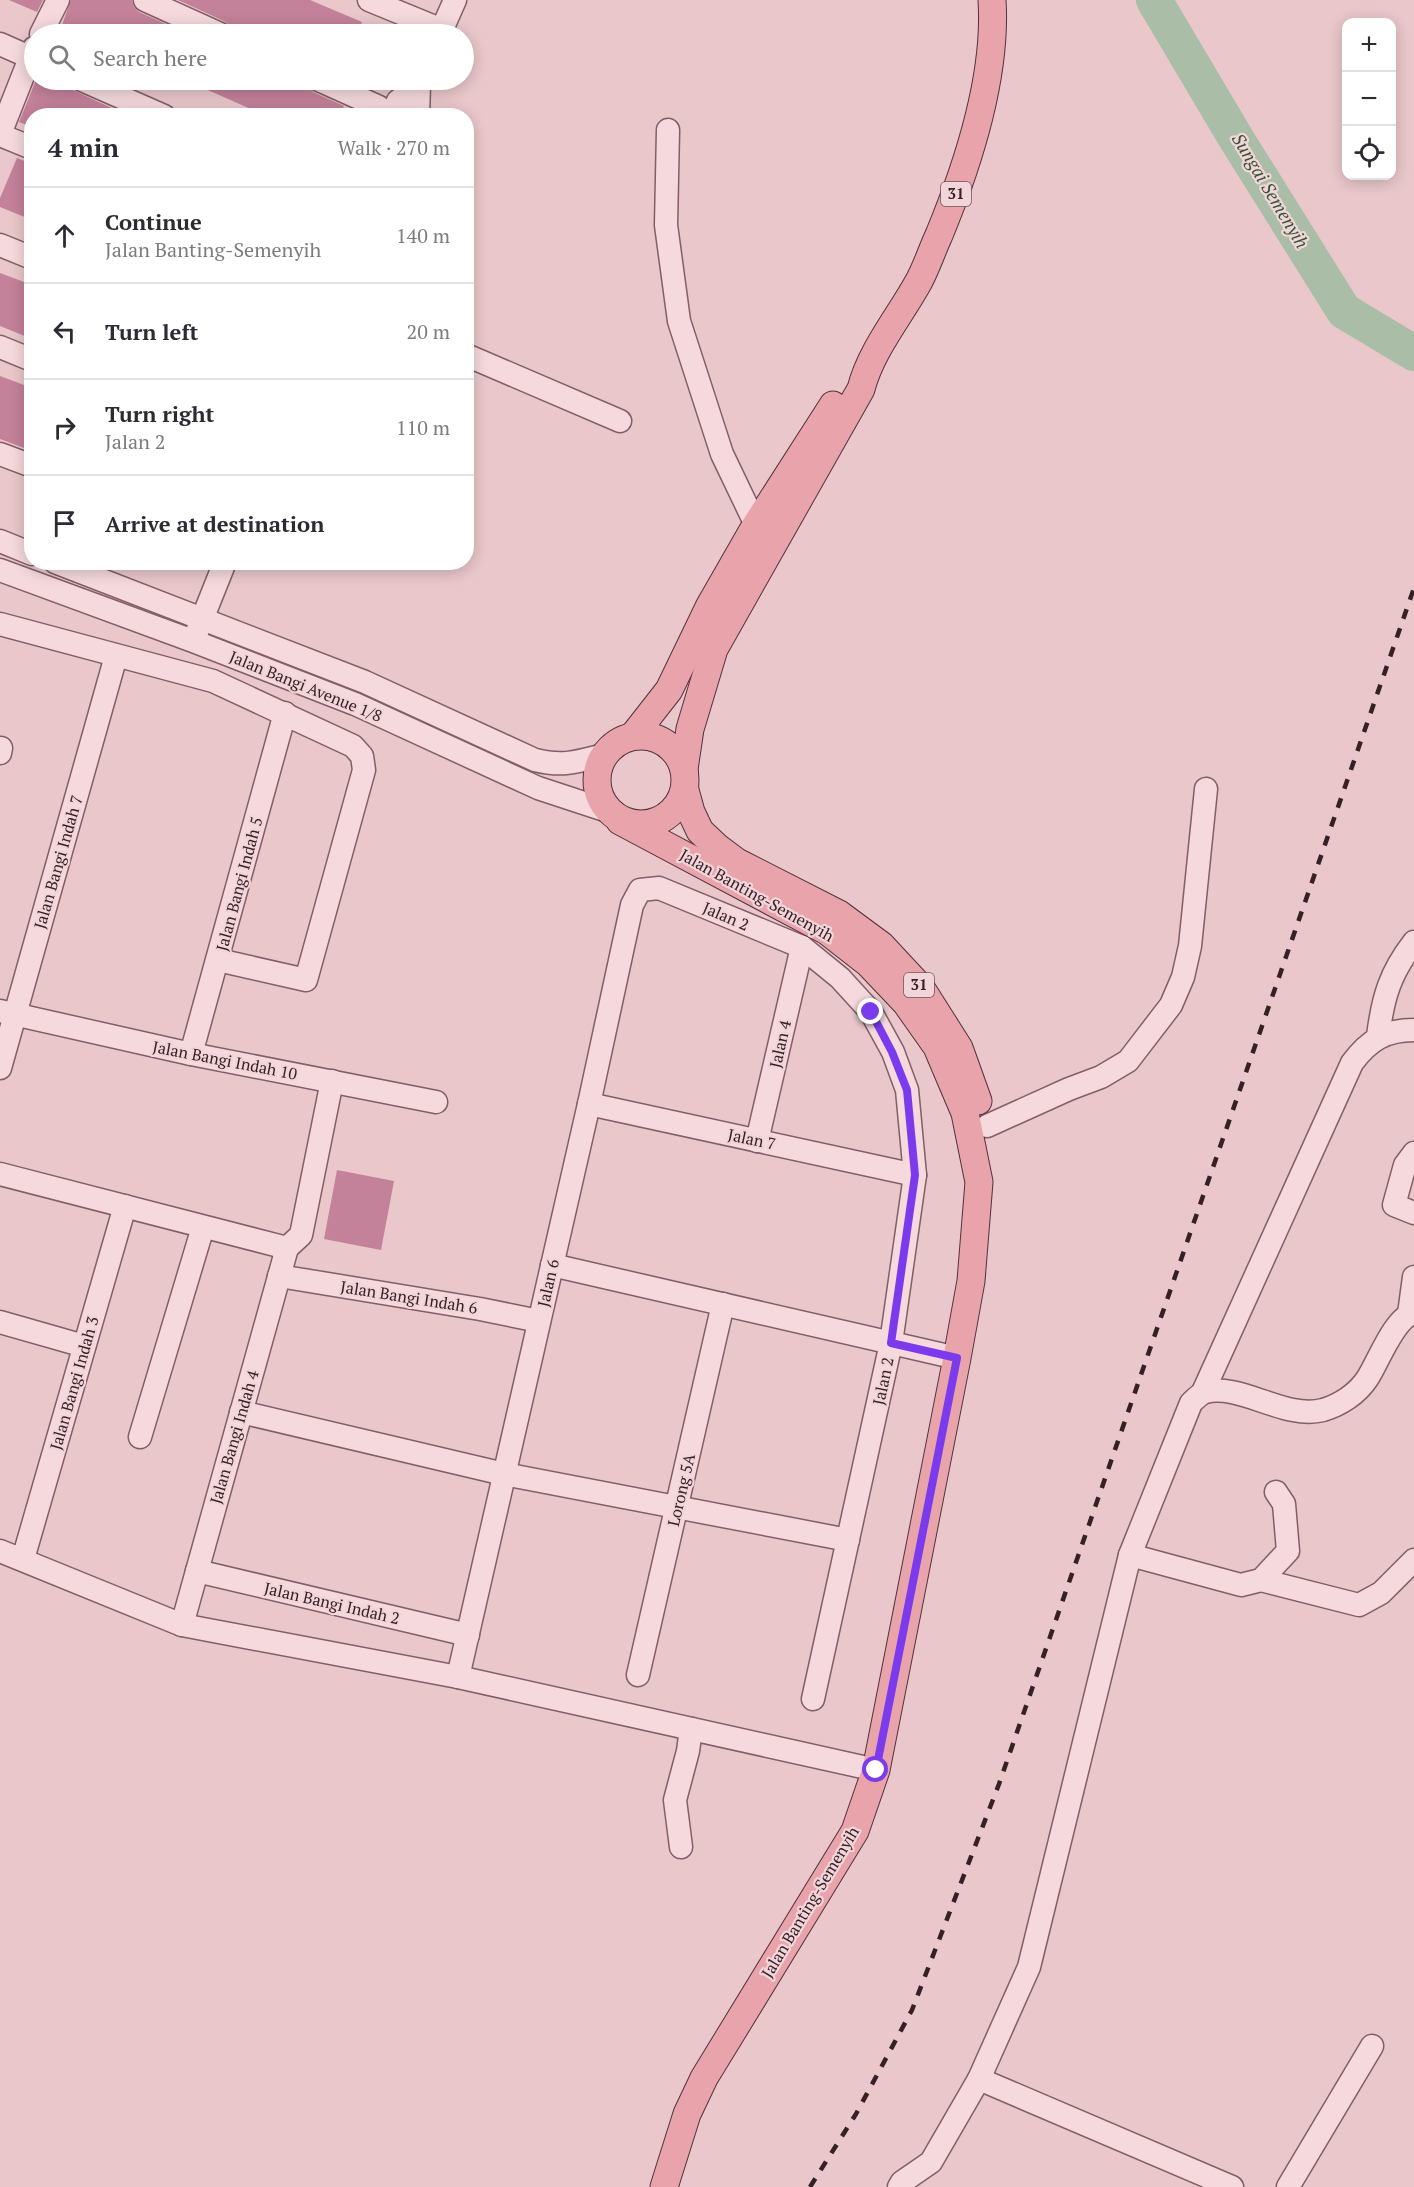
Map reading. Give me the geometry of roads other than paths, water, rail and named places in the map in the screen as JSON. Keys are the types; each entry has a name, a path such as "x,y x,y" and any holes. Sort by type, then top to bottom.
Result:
{"main road":[{"name":"Jalan Banting-Semenyih","path":"970,1281 992,1196 987,1126 960,1048 921,988 881,945 839,914 736,862 700,831 691,812 684,779 690,729 714,649 861,390 866,371 920,279 960,184 989,73 993,25 992,0"},
{"name":"Jalan Banting-Semenyih","path":"633,736 669,690 709,608 756,525 849,380 866,371"},
{"path":"633,736 650,736 665,742 677,754 684,779 676,808 660,821 640,826 614,816 596,783 604,754 616,742 633,736"},
{"name":"Jalan Banting-Semenyih","path":"614,816 827,931 868,963 906,1003 937,1047 965,1113 979,1182 970,1281 957,1358 876,1770 855,1831 704,2078 687,2114 664,2187"}],"street":[{"path":"46,24 58,0"},
{"path":"145,0 198,24"},
{"path":"369,0 423,24"},
{"path":"444,24 455,0"},
{"path":"0,44 24,52"},
{"path":"24,77 0,134 24,144"},
{"path":"105,90 146,108"},
{"path":"340,90 379,108"},
{"path":"389,108 411,90"},
{"path":"418,108 420,90"},
{"path":"668,130 666,225 679,321 723,454 756,525"},
{"path":"0,245 24,255"},
{"path":"0,347 24,357"},
{"path":"474,358 620,421"},
{"path":"0,454 24,463"},
{"path":"0,541 24,551"},
{"name":"Jalan Bangi Avenue 1/8","path":"0,570 355,704 538,788 614,816"},
{"name":"Jalan Bangi Avenue 1/8","path":"75,570 365,682 535,760 553,765 604,754"},
{"path":"193,641 222,570"},
{"path":"0,624 213,681 353,746 362,756 364,770 306,980 218,960"},
{"name":"Jalan Bangi Indah 7","path":"0,1068 7,1013 116,656"},
{"name":"Jalan Bangi Indah 5","path":"191,1054 285,713"},
{"path":"987,1126 1101,1077 1128,1061 1171,1005 1183,978 1190,946 1206,789"},
{"name":"Jalan 2","path":"640,890 660,888 802,947 840,978 871,1012 892,1052 907,1090 915,1175 891,1343 813,1699"},
{"name":"Jalan 6","path":"458,1677 589,1104 632,905 640,890"},
{"path":"1378,1036 1387,986 1399,961 1414,942"},
{"name":"Jalan 4","path":"757,1141 802,947"},
{"name":"Jalan Bangi Indah 10","path":"7,1013 191,1054 436,1102"},
{"path":"899,2187 902,2182 931,2162 980,2079 1029,1967 1130,1555 1191,1403 1203,1392 1352,1063 1363,1048 1378,1036 1397,1030 1414,1030"},
{"name":"Jalan Bangi Indah 4","path":"182,1625 287,1248 301,1235 332,1081"},
{"name":"Jalan 7","path":"589,1104 915,1175"},
{"path":"1414,1153 1405,1165 1395,1205 1414,1213"},
{"path":"0,1174 287,1248"},
{"name":"Jalan Bangi Indah 3","path":"23,1559 125,1206"},
{"path":"140,1437 203,1227"},
{"path":"552,1264 957,1358"},
{"name":"Jalan Bangi Indah 6","path":"279,1276 469,1307 539,1321"},
{"path":"1203,1392 1221,1391 1299,1411 1322,1410 1348,1399 1367,1380 1391,1334 1411,1313 1414,1276"},
{"name":"Lorong 5A","path":"638,1675 723,1304"},
{"path":"0,1322 84,1346"},
{"path":"241,1412 504,1474 848,1540"},
{"path":"1261,1580 1288,1551 1284,1504 1276,1492"},
{"path":"0,1551 182,1625 458,1677 876,1770"},
{"path":"1130,1555 1241,1585 1261,1580 1359,1605 1381,1593 1414,1560"},
{"name":"Jalan Bangi Indah 2","path":"197,1571 468,1635"},
{"path":"681,1847 675,1800 688,1751 691,1729"},
{"path":"1288,2187 1372,2046"},
{"path":"980,2079 1232,2187"}],"waterway":[{"name":"Sungai Semenyih","path":"1154,0 1237,140 1344,311 1414,353"}],"railway":[{"path":"810,2187 856,2114 912,2010 999,1784 1414,588"}]}
